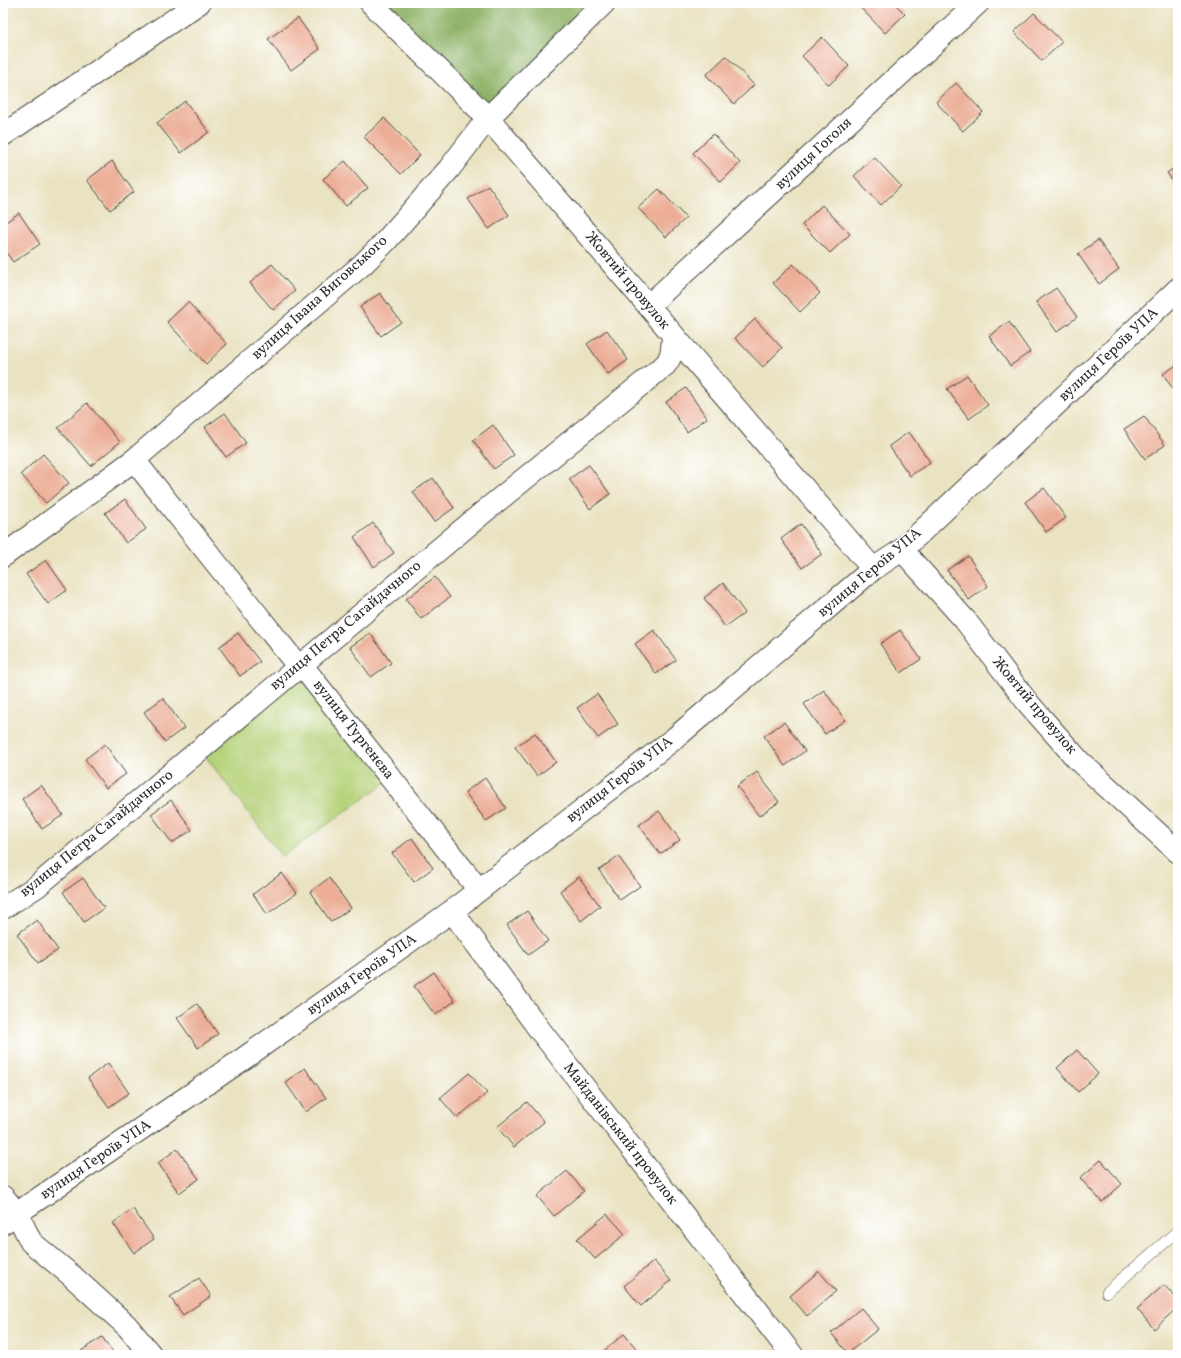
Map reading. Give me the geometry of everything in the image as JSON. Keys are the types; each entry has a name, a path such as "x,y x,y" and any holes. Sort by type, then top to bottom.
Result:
{"street":[{"path":"3,135 199,3"},
{"name":"Жовтий провулок","path":"370,3 488,118 873,569"},
{"name":"вулиця Івана Виговського","path":"3,556 134,460 363,264 385,242 449,168 488,118 604,3"},
{"name":"вулиця Гоголя","path":"649,305 978,3"},
{"name":"вулиця Героїв УПА","path":"8,1211 243,1059 452,911 675,738 873,569 902,550 1178,289"},
{"name":"вулиця Петра Сагайдачного","path":"3,908 36,887 486,510 665,366 670,360 673,336"},
{"name":"вулиця Тургенєва","path":"134,460 298,666 307,672 479,890"},
{"name":"Жовтий провулок","path":"902,550 964,620 1028,703 1079,761 1178,852"},
{"name":"Майданівський провулок","path":"452,911 539,1029 792,1355"},
{"path":"8,1211 31,1242 128,1326 151,1355"}],"lane":[{"path":"1106,1292 1178,1231"}],"green space":[{"path":"377,3 595,3 497,101 484,102"},
{"path":"299,675 388,781 282,857 206,757"}],"building":[{"path":"894,3 905,14 885,33 857,4"},
{"path":"1034,13 1062,42 1042,61 1014,32"},
{"path":"298,18 320,49 291,70 268,39"},
{"path":"822,37 849,66 829,85 802,56"},
{"path":"726,56 754,85 734,104 706,75"},
{"path":"956,83 983,112 963,131 936,102"},
{"path":"185,101 209,132 181,153 157,123"},
{"path":"384,118 420,155 401,174 364,137"},
{"path":"713,134 740,163 721,182 693,153"},
{"path":"874,157 901,186 881,205 854,176"},
{"path":"112,161 134,192 110,210 87,180"},
{"path":"345,161 368,188 346,206 323,179"},
{"path":"1178,165 1178,188 1167,173"},
{"path":"488,185 509,215 489,229 468,199"},
{"path":"659,189 686,218 666,237 638,208"},
{"path":"822,205 850,234 830,253 802,225"},
{"path":"19,213 40,244 13,262 3,248 3,224"},
{"path":"1098,240 1119,269 1099,284 1078,254"},
{"path":"272,264 295,291 273,310 250,283"},
{"path":"793,264 820,293 800,312 773,283"},
{"path":"1056,288 1077,317 1057,332 1036,302"},
{"path":"380,293 401,322 381,336 360,307"},
{"path":"188,302 227,344 206,364 167,322"},
{"path":"755,319 782,348 763,367 735,338"},
{"path":"1009,322 1030,352 1010,366 989,336"},
{"path":"607,330 628,360 608,374 587,344"},
{"path":"1178,364 1178,396 1163,374"},
{"path":"967,375 988,405 969,419 947,389"},
{"path":"686,388 707,418 687,432 666,402"},
{"path":"87,403 120,442 91,466 58,428"},
{"path":"225,413 246,443 226,457 205,427"},
{"path":"1144,416 1165,445 1145,459 1124,429"},
{"path":"493,425 514,455 494,469 473,440"},
{"path":"909,432 930,462 910,476 889,446"},
{"path":"43,454 69,483 46,503 21,474"},
{"path":"589,465 610,494 590,509 569,479"},
{"path":"433,478 454,508 434,522 413,492"},
{"path":"1044,488 1066,518 1046,532 1025,502"},
{"path":"125,499 146,529 126,543 105,513"},
{"path":"373,523 394,553 374,567 354,537"},
{"path":"801,524 822,554 802,568 781,539"},
{"path":"968,556 988,586 969,600 947,570"},
{"path":"46,560 67,590 48,604 26,574"},
{"path":"435,577 450,597 421,619 406,599"},
{"path":"723,583 745,613 725,627 704,598"},
{"path":"654,630 676,660 656,674 635,644"},
{"path":"900,630 921,659 901,673 880,644"},
{"path":"238,633 260,662 240,676 219,647"},
{"path":"370,633 391,663 371,677 350,647"},
{"path":"824,690 845,720 825,734 804,704"},
{"path":"597,694 618,724 598,738 577,708"},
{"path":"163,698 184,728 165,742 144,712"},
{"path":"784,722 805,751 785,766 764,736"},
{"path":"535,733 556,762 537,776 515,747"},
{"path":"105,744 126,774 106,788 85,759"},
{"path":"757,772 779,802 759,816 737,786"},
{"path":"485,778 506,808 486,821 465,792"},
{"path":"41,785 63,815 42,829 22,799"},
{"path":"171,800 192,830 172,843 151,814"},
{"path":"659,811 680,840 660,854 639,825"},
{"path":"412,838 433,868 414,882 392,853"},
{"path":"618,856 640,886 620,900 599,870"},
{"path":"282,873 297,893 267,914 253,894"},
{"path":"579,877 600,906 581,921 560,891"},
{"path":"83,878 104,908 84,922 63,892"},
{"path":"329,878 351,908 331,922 310,892"},
{"path":"527,911 548,941 528,955 507,925"},
{"path":"37,920 58,950 38,963 17,934"},
{"path":"434,972 455,1001 435,1015 414,986"},
{"path":"197,1004 218,1034 198,1048 177,1018"},
{"path":"1077,1050 1098,1074 1078,1092 1057,1068"},
{"path":"108,1063 129,1093 109,1107 88,1078"},
{"path":"305,1068 326,1098 306,1112 285,1082"},
{"path":"469,1073 487,1093 457,1118 440,1098"},
{"path":"527,1102 544,1122 514,1147 497,1127"},
{"path":"177,1149 199,1179 179,1193 158,1163"},
{"path":"1101,1160 1122,1184 1102,1202 1080,1178"},
{"path":"567,1171 584,1191 554,1216 537,1196"},
{"path":"133,1209 154,1239 134,1253 113,1223"},
{"path":"607,1214 625,1234 595,1259 577,1239"},
{"path":"654,1261 671,1281 641,1306 624,1286"},
{"path":"819,1271 836,1291 807,1316 790,1296"},
{"path":"199,1278 211,1296 183,1315 170,1297"},
{"path":"1164,1285 1178,1300 1178,1307 1154,1329 1137,1309"},
{"path":"861,1308 878,1329 848,1353 831,1333"},
{"path":"624,1334 641,1354 599,1355"},
{"path":"102,1337 115,1355 84,1355 81,1351"}]}
